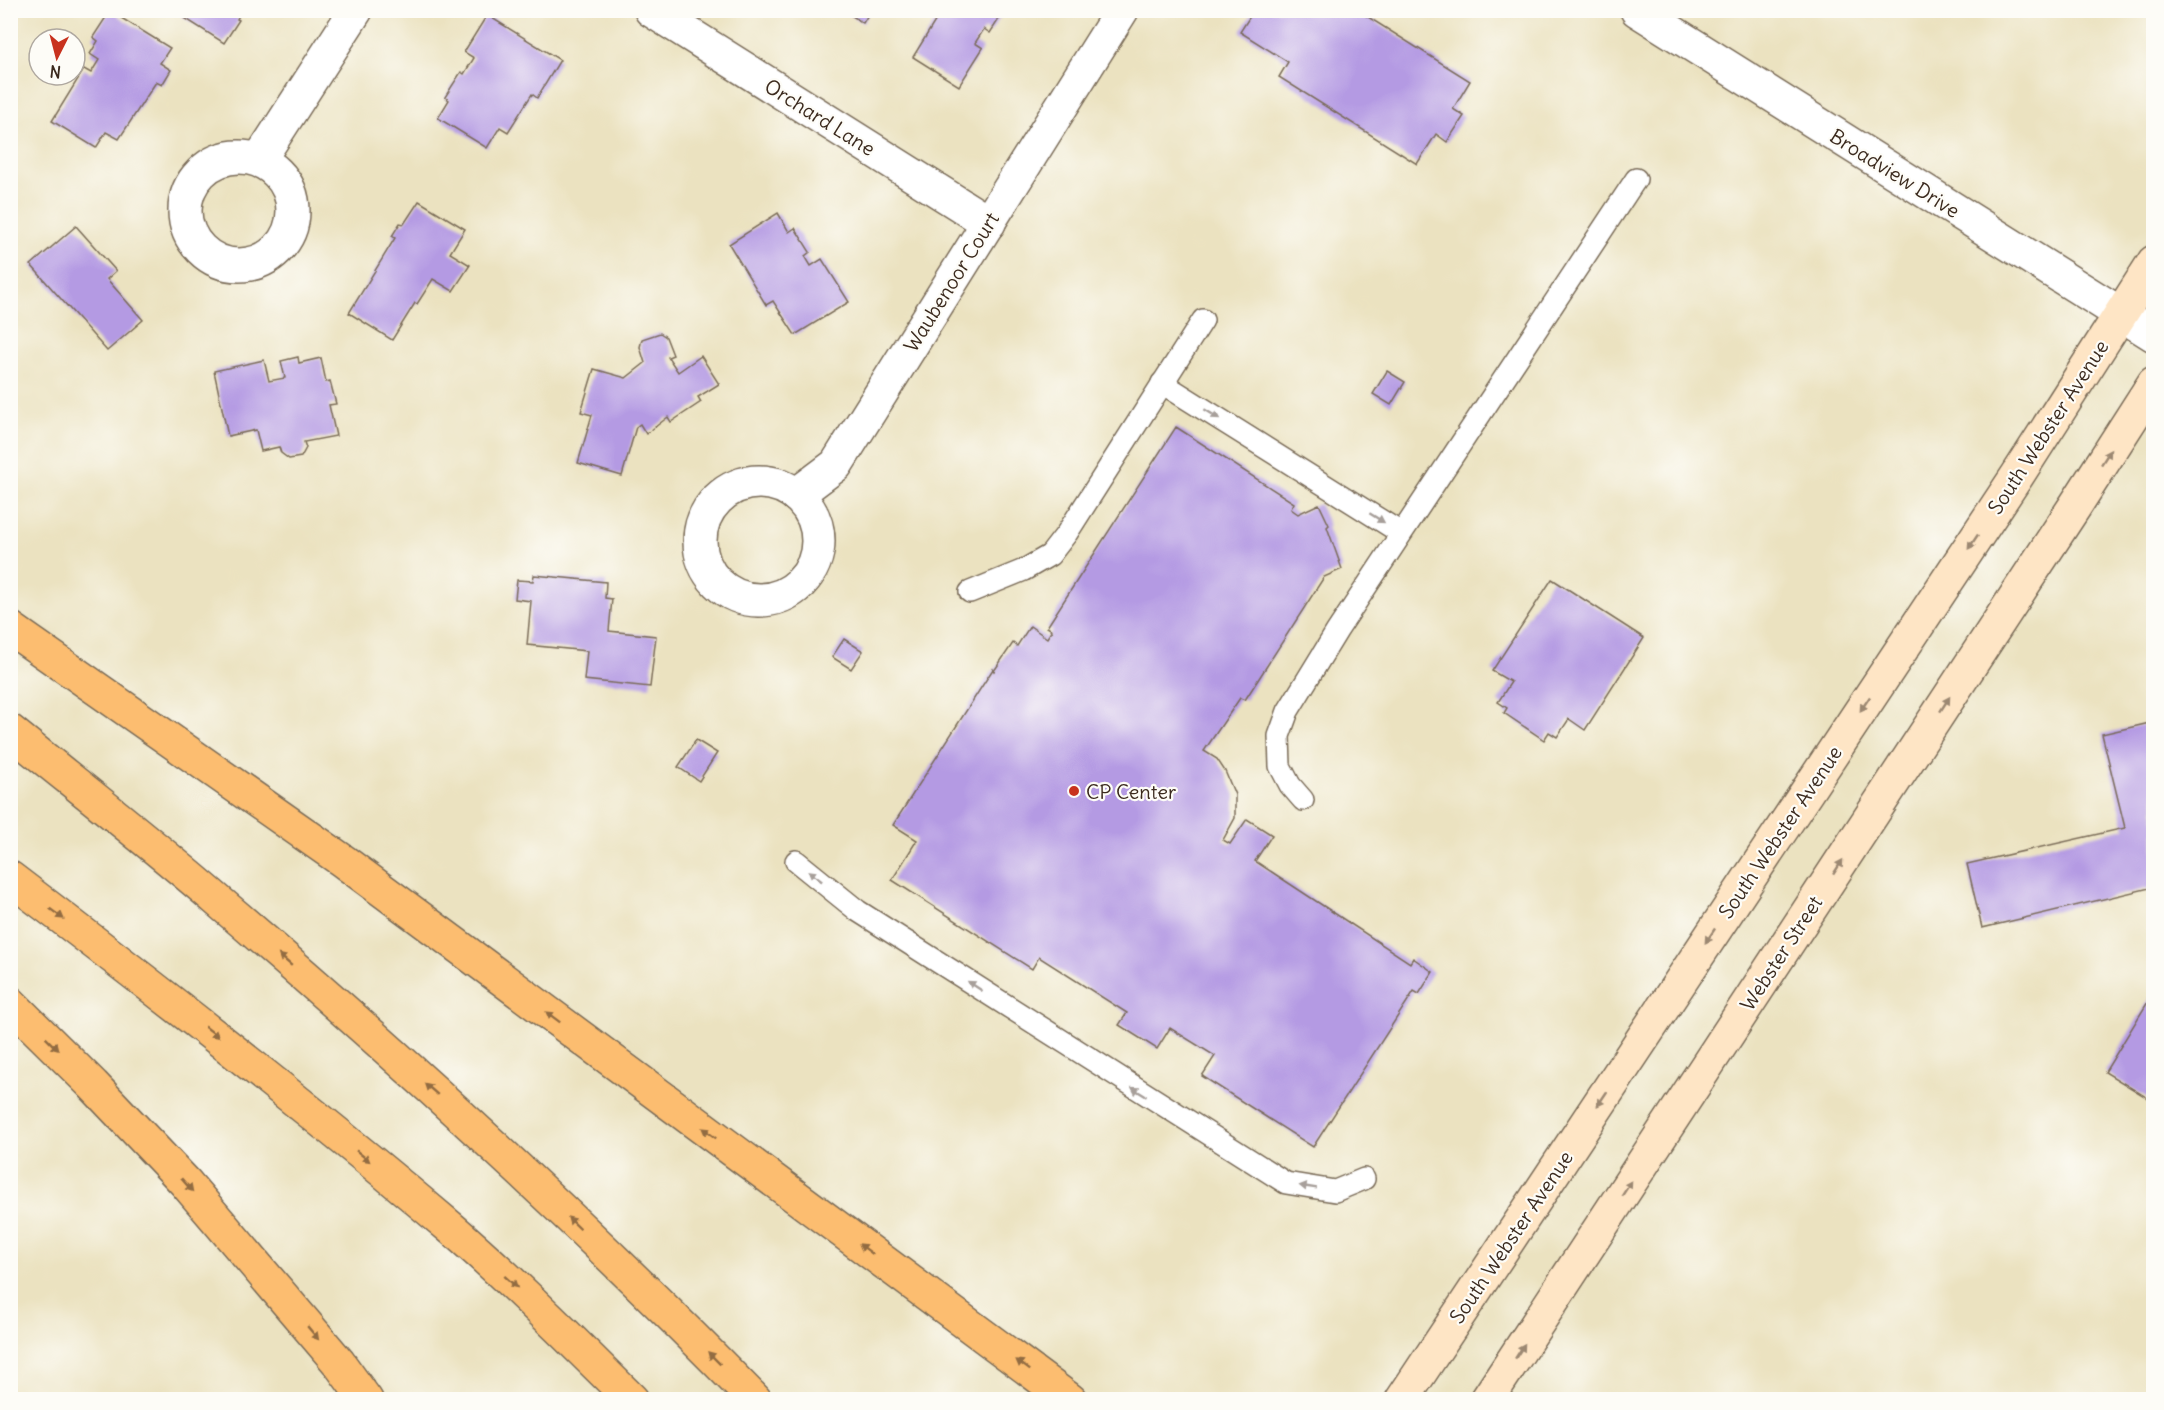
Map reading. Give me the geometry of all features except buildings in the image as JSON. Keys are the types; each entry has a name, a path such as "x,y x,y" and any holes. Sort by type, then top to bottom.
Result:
{"highway":[{"path":"10,628 343,861 1070,1400"},
{"path":"10,731 216,899 472,1125 712,1355 755,1400"},
{"path":"10,878 211,1031 452,1229 518,1289 632,1400"},
{"path":"10,1003 93,1085 185,1182 339,1363 366,1400"}],"main road":[{"name":"South Webster Avenue","path":"1402,1400 2017,476 2154,262"},
{"name":"Webster Street","path":"1487,1400 2154,383"}],"street":[{"path":"259,160 356,10"},
{"name":"Orchard Lane","path":"651,10 989,223"},
{"name":"Waubenoor Court","path":"796,495 836,465 1122,10"},
{"name":"Broadview Drive","path":"1637,10 2154,335"}],"lane":[{"path":"1303,800 1290,785 1280,766 1279,736 1288,711 1401,533 1636,179"},
{"path":"970,592 1024,570 1050,555 1203,320"},
{"path":"1162,383 1401,533"},
{"path":"796,861 858,911 1136,1090 1286,1183 1335,1191 1364,1179"}],"place":[{"name":"CP Center","path":"1074,791"}]}
